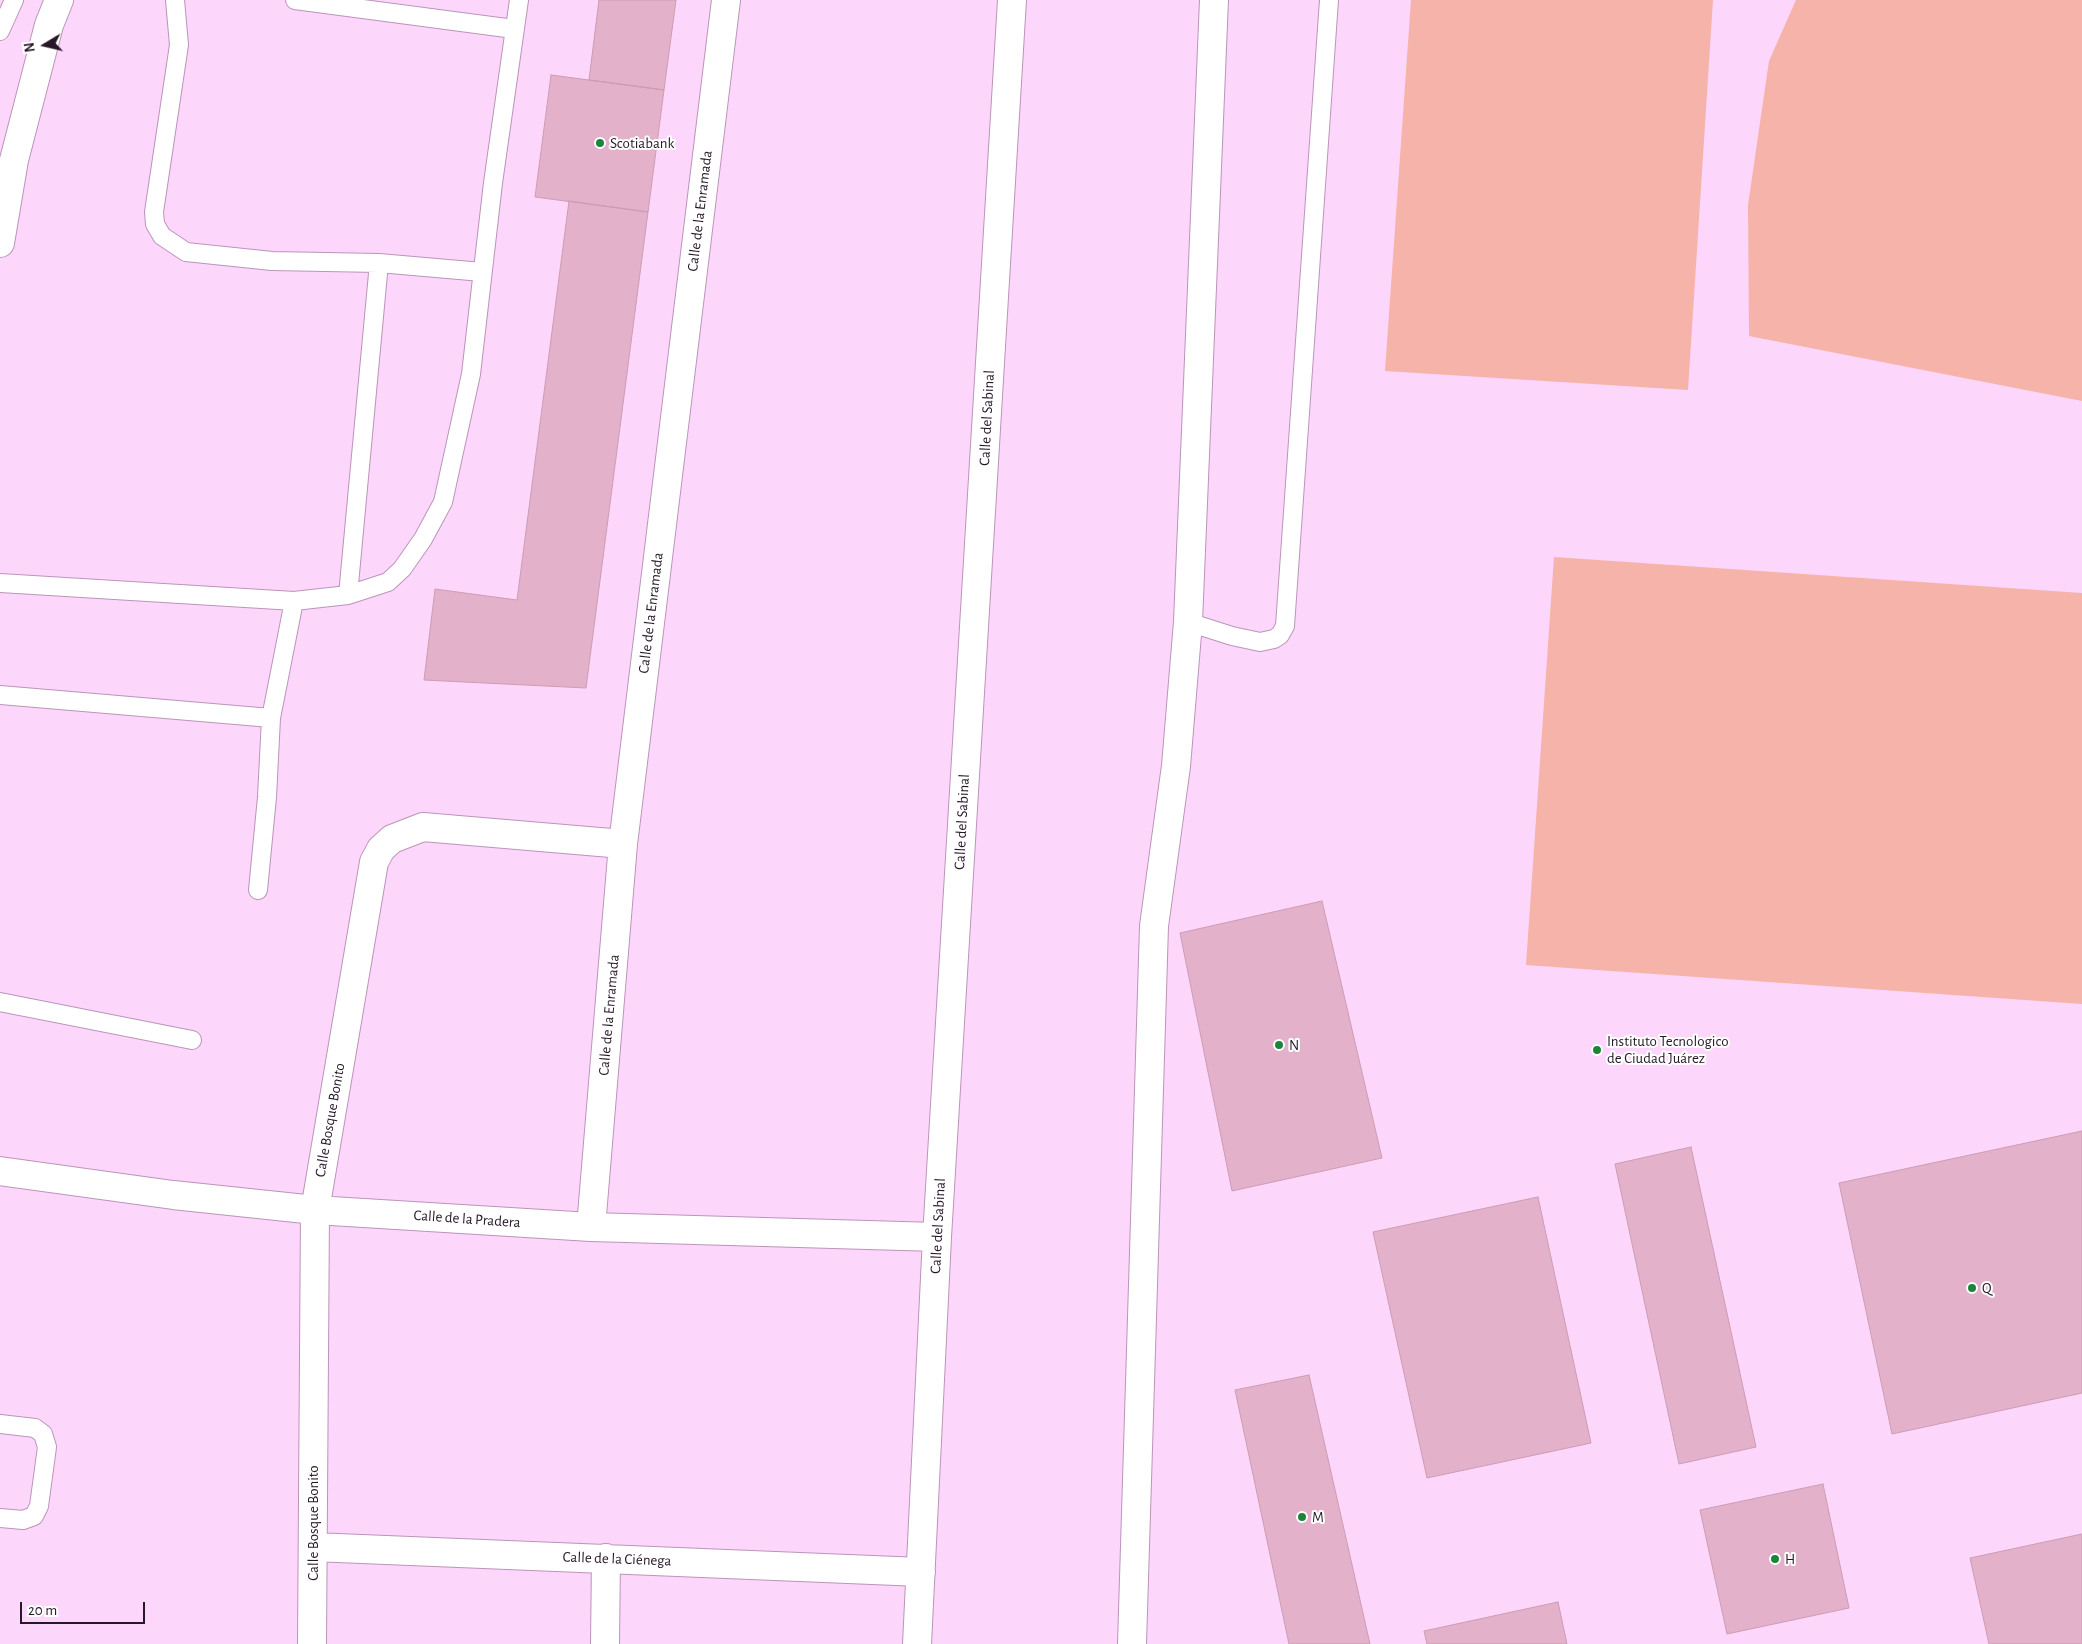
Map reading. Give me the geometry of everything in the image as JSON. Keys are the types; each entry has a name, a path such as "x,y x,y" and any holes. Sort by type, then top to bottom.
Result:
{"street":[{"path":"0,243 14,160 50,25 59,0"},
{"name":"Calle de la Enramada","path":"591,1227 623,844 726,0"},
{"name":"Calle del Sabinal","path":"917,1644 937,1237 1012,0"},
{"path":"1132,1644 1154,926 1176,766 1188,622 1208,181 1214,0"},
{"name":"Calle Bosque Bonito","path":"312,1644 315,1210 374,862 381,849 404,833 423,827 623,844"},
{"name":"Calle de la Pradera","path":"0,1171 173,1195 315,1210 591,1227 937,1237"},
{"name":"Calle de la Ciénega","path":"313,1547 921,1572"},
{"path":"605,1644 606,1558"}],"lane":[{"path":"0,30 14,0"},
{"path":"176,0 179,44 154,212 155,224 162,236 186,252 272,261 379,263 482,272"},
{"path":"295,0 514,29"},
{"path":"0,583 294,601 348,595 388,582 402,569 423,539 443,502 471,374 482,272 519,0"},
{"path":"1188,622 1232,636 1260,642 1274,639 1280,635 1284,626 1329,0"},
{"path":"348,595 379,263"},
{"path":"258,890 267,797 270,718 294,601"},
{"path":"0,695 270,718"},
{"path":"0,1002 192,1040"},
{"path":"0,1424 35,1428 43,1434 47,1447 39,1506 34,1516 24,1520 0,1518"}],"shaded area":[{"path":"1411,0 1713,0 1688,390 1385,371"},
{"path":"1796,0 2082,0 2082,401 1749,336 1748,205 1769,61"},
{"path":"1554,557 2082,593 2082,1004 1526,965"}],"building":[{"path":"599,0 676,0 664,90 589,80"},
{"name":"Scotiabank","path":"551,75 664,90 648,212 535,197"},
{"path":"569,201 648,212 586,688 424,680 435,589 517,600"},
{"name":"N","path":"1322,901 1382,1158 1232,1191 1180,933"},
{"name":"Q","path":"2082,1131 2082,1393 1892,1434 1839,1183"},
{"path":"1691,1147 1756,1447 1679,1464 1615,1164"},
{"path":"1538,1197 1591,1443 1427,1478 1373,1232"},
{"name":"M","path":"1309,1375 1370,1644 1289,1644 1235,1390"},
{"name":"H","path":"1823,1484 1849,1608 1727,1634 1700,1510"},
{"path":"2082,1534 2082,1644 1989,1644 1970,1558"},
{"path":"1558,1602 1567,1644 1427,1644 1424,1631"}],"place":[{"name":"Scotiabank","path":"600,143"},
{"name":"N","path":"1279,1045"},
{"name":"Instituto Tecnologico de Ciudad Juárez","path":"1597,1050"},
{"name":"Q","path":"1972,1288"},
{"name":"M","path":"1302,1517"},
{"name":"H","path":"1775,1559"}]}
